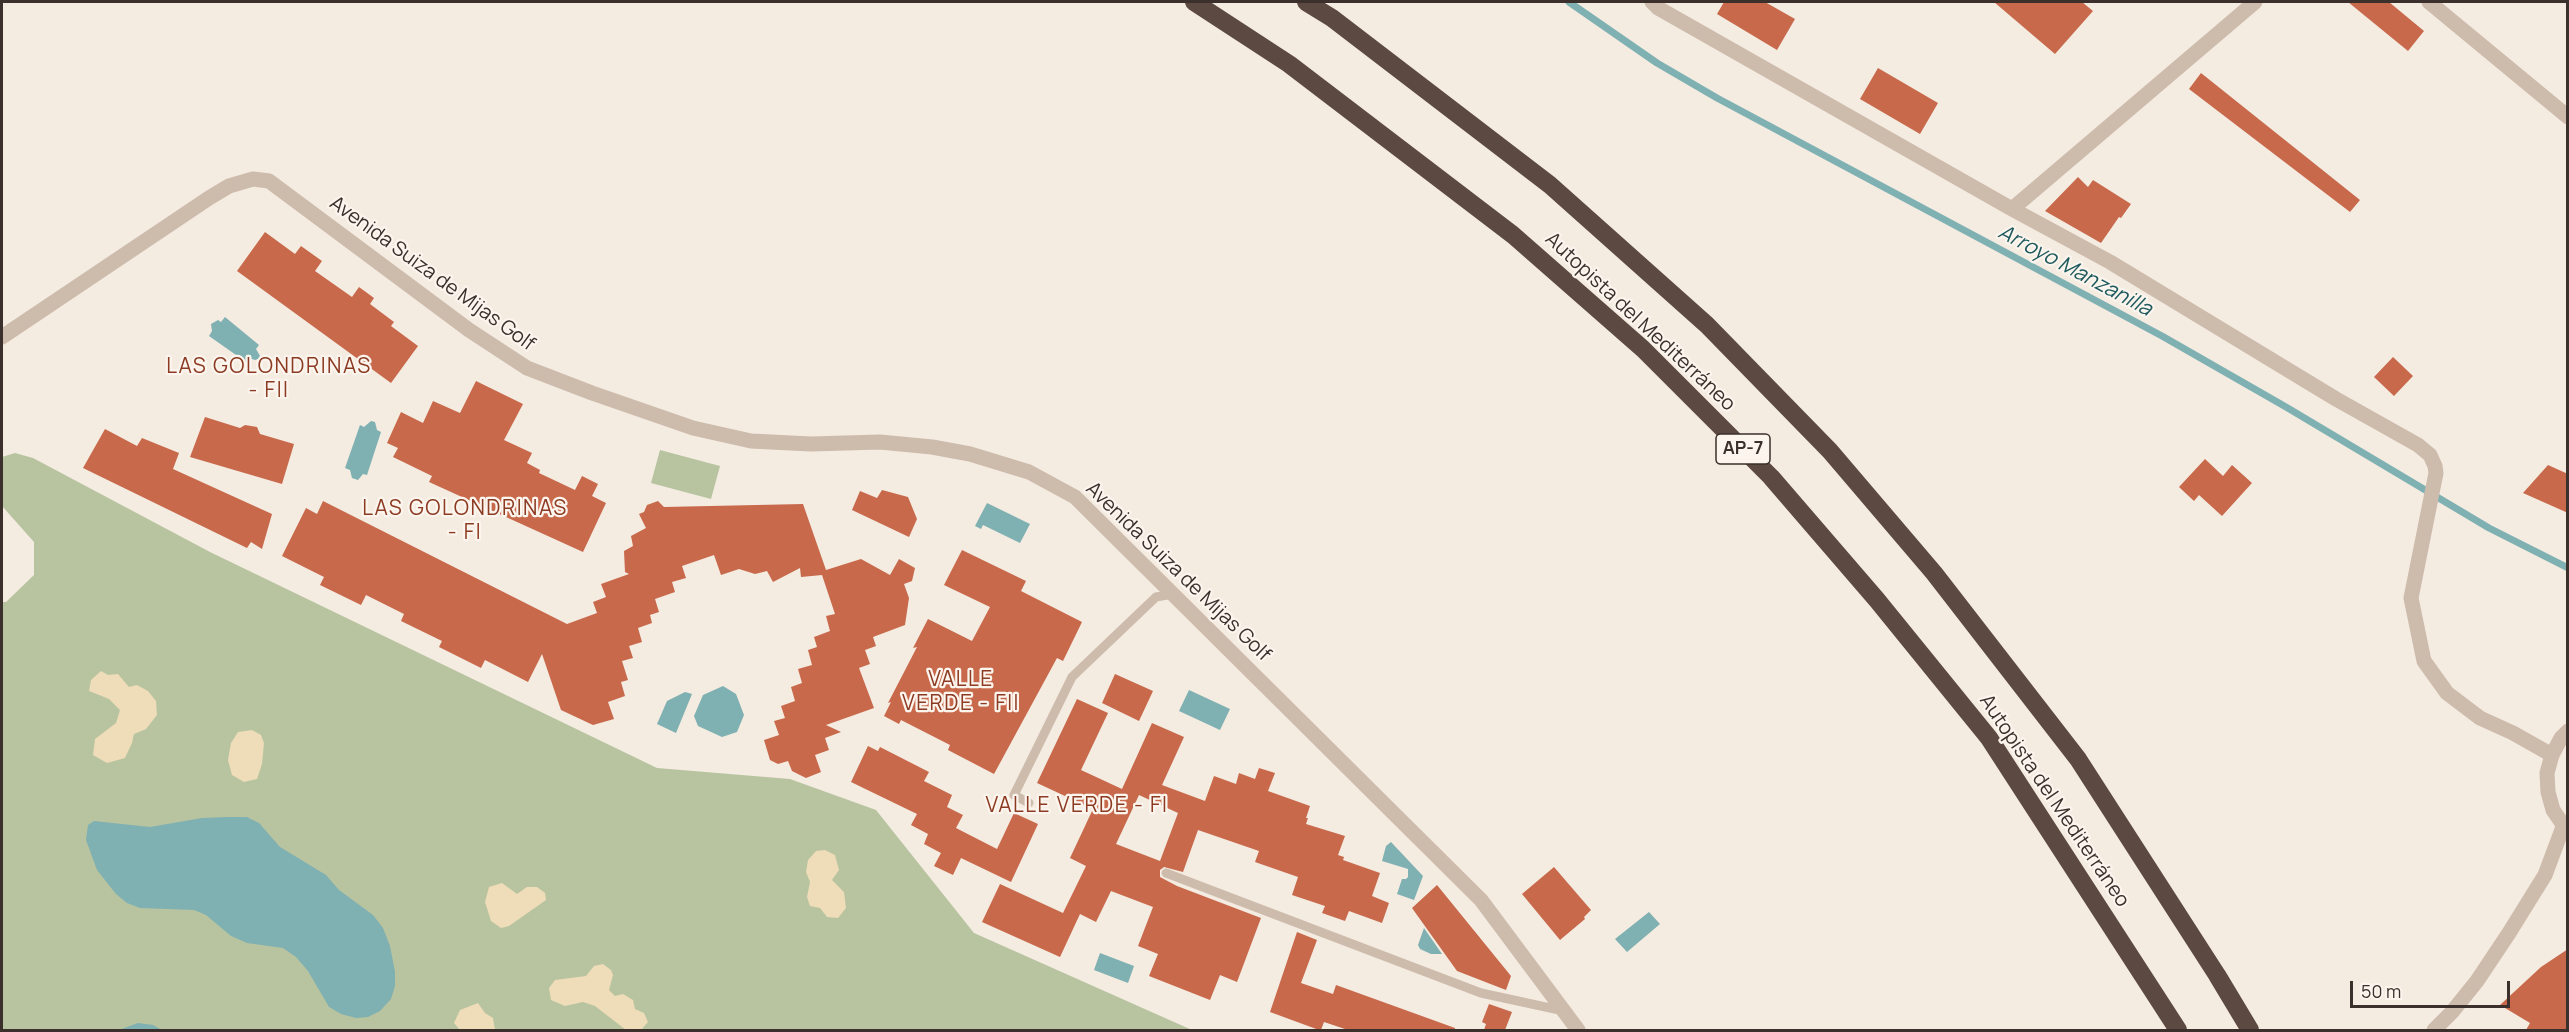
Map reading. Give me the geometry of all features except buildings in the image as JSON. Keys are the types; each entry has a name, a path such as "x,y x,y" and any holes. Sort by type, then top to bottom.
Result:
{"highway":[{"name":"Autopista del Mediterráneo","path":"1194,2 1289,64 1513,236 1643,349 1771,477 1877,600 1989,738 2173,1023"},
{"name":"Autopista del Mediterráneo","path":"1306,2 1332,18 1550,185 1707,325 1830,451 1934,573 2078,759 2250,1030"}],"street":[{"path":"1652,2 1668,14 2110,262 2336,399 2403,435 2430,455 2436,466 2436,473 2411,598 2424,661 2447,693 2480,718 2552,755"},
{"path":"2012,209 2255,2"},
{"path":"2429,2 2568,117"},
{"name":"Avenida Suiza de Mijas Golf","path":"2,337 229,186 253,179 269,181 469,330 527,368 693,428 751,441 811,444 880,442 932,447 970,454 1029,472 1075,497 1481,900 1578,1030"},
{"path":"2434,1030 2477,981 2545,875 2565,829 2553,810 2548,792 2547,773 2560,738 2568,731"}],"lane":[{"path":"1029,803 1014,795 1072,677 1156,597 1173,594"},
{"path":"1166,873 1481,993 1564,1011"}],"green space":[{"path":"660,450 720,466 711,499 651,483"},
{"path":"15,453 33,458 210,552 657,768 790,779 876,810 974,933 1192,1030 2,1030 2,602 6,602 34,575 34,542 2,506 2,457"}],"sand":[{"path":"101,671 108,675 118,674 129,687 137,685 148,691 156,701 157,715 146,729 134,734 125,758 107,763 93,755 95,739 116,723 120,710 109,699 89,691 91,680"},
{"path":"252,730 261,735 264,743 262,764 257,779 244,782 232,775 228,760 231,743 238,732"},
{"path":"825,850 835,855 839,870 832,880 844,892 846,908 838,918 827,917 820,908 810,906 807,897 810,882 806,872 808,860 816,851"},
{"path":"502,883 517,894 527,887 537,887 545,893 546,900 509,926 501,928 491,921 485,902 489,887"},
{"path":"603,964 611,970 613,975 609,990 615,996 623,994 633,1000 635,1009 644,1013 648,1022 642,1029 626,1030 595,1006 583,1002 565,1006 551,1000 549,988 555,980 586,976 594,966"},
{"path":"478,1003 485,1013 493,1018 495,1030 460,1030 454,1023 460,1010"}],"water":[{"path":"225,317 259,345 256,349 260,356 258,359 249,358 246,362 209,336 212,331 211,324 218,320 221,322"},
{"path":"371,421 375,422 377,430 381,432 367,475 363,474 358,480 352,478 350,470 345,468 360,425 364,427"},
{"path":"987,503 1030,524 1020,543 983,525 981,529 975,526"},
{"path":"723,686 736,694 744,715 737,732 722,737 698,726 694,716 703,695"},
{"path":"1189,690 1230,709 1220,730 1179,711"},
{"path":"685,692 692,694 676,733 657,724 667,701"},
{"path":"247,817 259,823 280,847 326,875 339,890 373,915 383,928 390,946 395,986 391,999 380,1011 368,1017 356,1018 341,1014 329,1007 308,971 296,957 283,948 247,943 231,936 206,915 194,910 140,908 127,903 116,894 97,870 86,840 88,825 94,821 150,827 202,818"},
{"path":"1391,842 1423,876 1414,900 1397,894 1402,879 1408,877 1408,869 1382,861 1386,846"},
{"path":"1649,912 1660,924 1627,952 1615,939"},
{"path":"1424,928 1442,954 1431,954 1420,949 1418,945"},
{"path":"1100,953 1134,966 1128,983 1094,970"},
{"path":"138,1023 153,1025 162,1030 119,1030"}],"waterway":[{"name":"Arroyo Manzanilla","path":"1569,2 1657,63 1717,98 2162,336 2489,528 2568,568"}],"district":[{"name":"LAS GOLONDRINAS - FII","path":"269,379"},
{"name":"LAS GOLONDRINAS - FI","path":"465,521"},
{"name":"VALLE VERDE - FII","path":"961,692"},
{"name":"VALLE VERDE - FI","path":"1077,806"}]}
